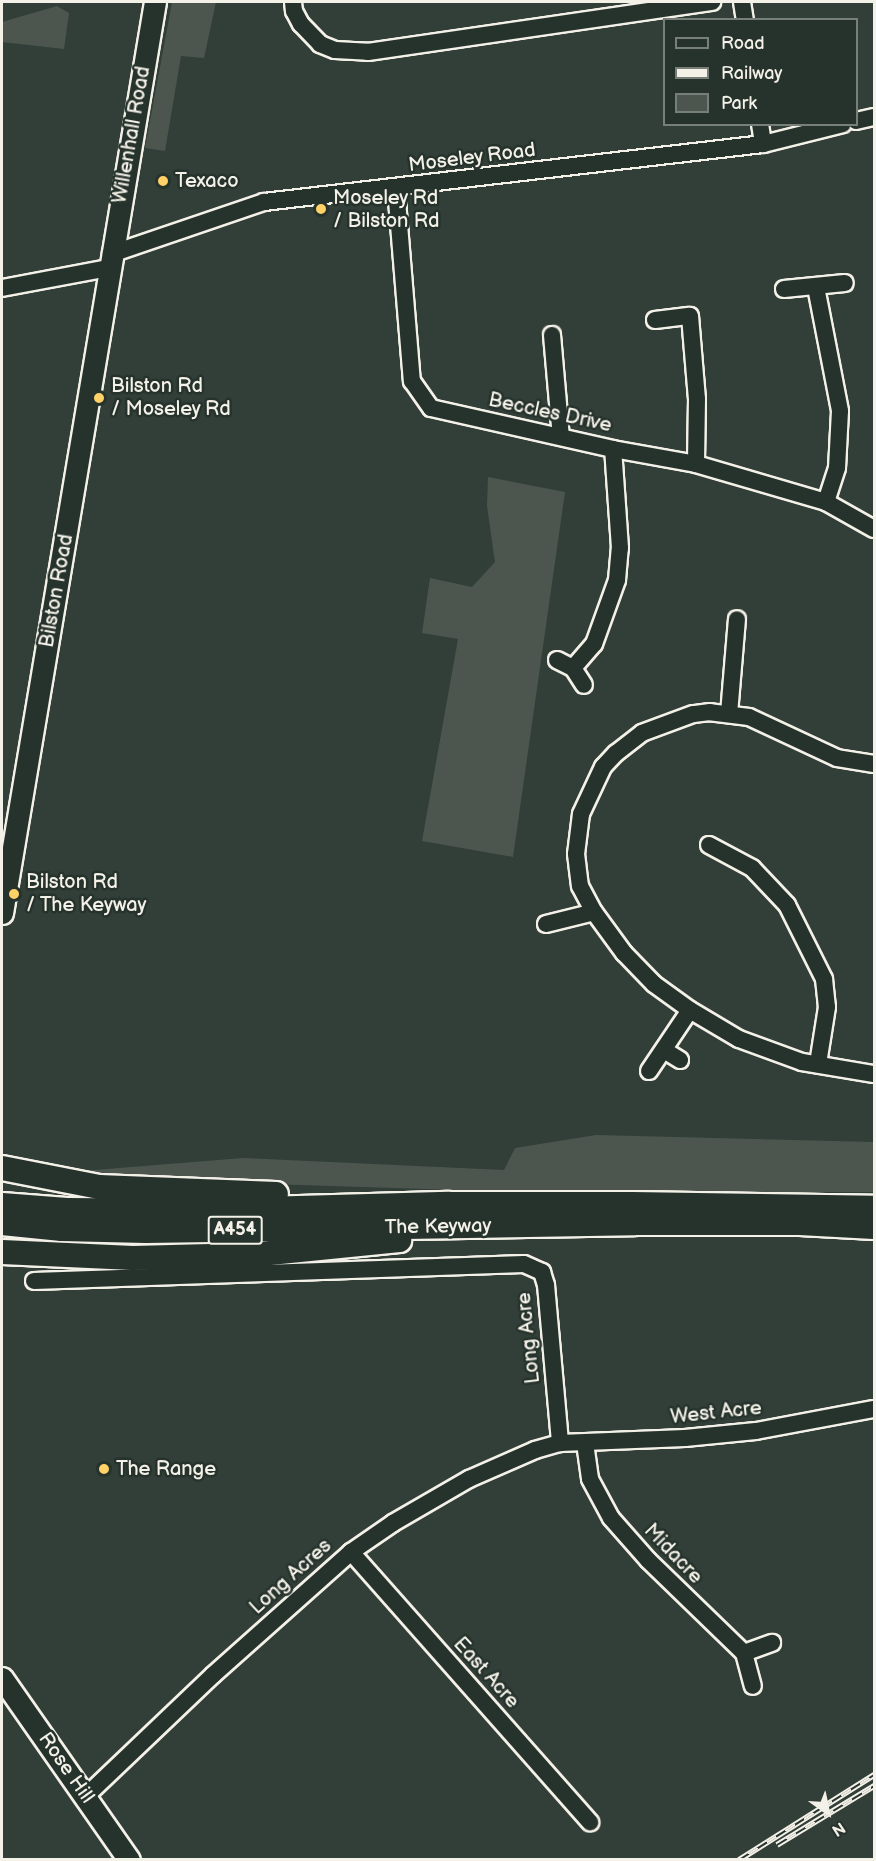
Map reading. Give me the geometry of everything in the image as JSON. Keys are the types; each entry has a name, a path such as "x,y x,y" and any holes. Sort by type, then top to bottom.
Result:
{"highway":[{"path":"2,1168 99,1187 340,1196 449,1204"},
{"name":"The Keyway","path":"2,1205 67,1210 192,1211 449,1204 789,1205 874,1208"},
{"name":"The Keyway","path":"2,1223 62,1229 146,1231 777,1223 874,1227"},
{"path":"2,1252 133,1258 250,1255 374,1245 469,1227"}],"main road":[{"name":"Willenhall Road","path":"110,261 155,2"},
{"name":"Bilston Road","path":"2,913 7,856 110,261"},
{"name":"Rose Hill","path":"2,1681 86,1796 129,1860"}],"street":[{"path":"293,2 294,11 301,24 320,44 335,50 368,52 712,2"},
{"path":"742,2 745,18"},
{"path":"858,121 874,117"},
{"path":"760,126 763,144"},
{"name":"Moseley Road","path":"2,288 110,261 264,202 763,144 835,126"},
{"name":"Beccles Drive","path":"396,188 412,381 431,408 613,449 696,464 826,502 874,529"},
{"path":"784,289 845,283"},
{"path":"816,287 840,411 837,468 826,502"},
{"path":"655,320 690,316 697,399 696,464"},
{"path":"552,335 561,437"},
{"path":"573,668 594,644 617,580 620,548 613,449"},
{"path":"729,714 737,619"},
{"path":"557,660 573,668 584,685"},
{"path":"874,764 837,758 808,747 750,717 710,712 693,714 642,733 616,753 603,767 589,794 577,836 577,874 580,886 594,912 618,946 654,984 690,1010 739,1039 780,1055 874,1074"},
{"path":"709,845 752,868 771,886 787,905 824,979 827,1007 818,1064"},
{"path":"546,924 594,912"},
{"path":"649,1071 690,1010"},
{"path":"664,1050 680,1060"},
{"name":"Long Acre","path":"34,1281 524,1264 542,1272 546,1285 560,1443"},
{"name":"West Acre","path":"560,1443 756,1431 874,1409"},
{"name":"Long Acres","path":"86,1796 213,1675 351,1552 393,1522 470,1479 535,1450 560,1443"},
{"name":"Midacre","path":"585,1443 590,1479 611,1518 648,1560 744,1653"},
{"name":"East Acre","path":"351,1552 590,1822"},
{"path":"753,1686 744,1653 772,1643"}],"green space":[{"path":"172,2 216,2 204,58 181,56 165,151 145,148"},
{"path":"57,6 69,13 64,49 2,42 2,22"},
{"path":"488,477 565,492 513,857 422,841 458,639 422,633 430,578 472,587 495,562 487,506"},
{"path":"596,1135 874,1142 874,1192 518,1192 204,1182 82,1171 243,1158 504,1170 515,1148"}],"railway":[{"path":"739,1860 874,1775"},
{"path":"777,1845 874,1786"}],"place":[{"name":"Texaco","path":"163,181"},
{"name":"Moseley Rd / Bilston Rd","path":"321,209"},
{"name":"Bilston Rd / Moseley Rd","path":"99,398"},
{"name":"Bilston Rd / The Keyway","path":"14,894"},
{"name":"The Range","path":"104,1469"}]}
